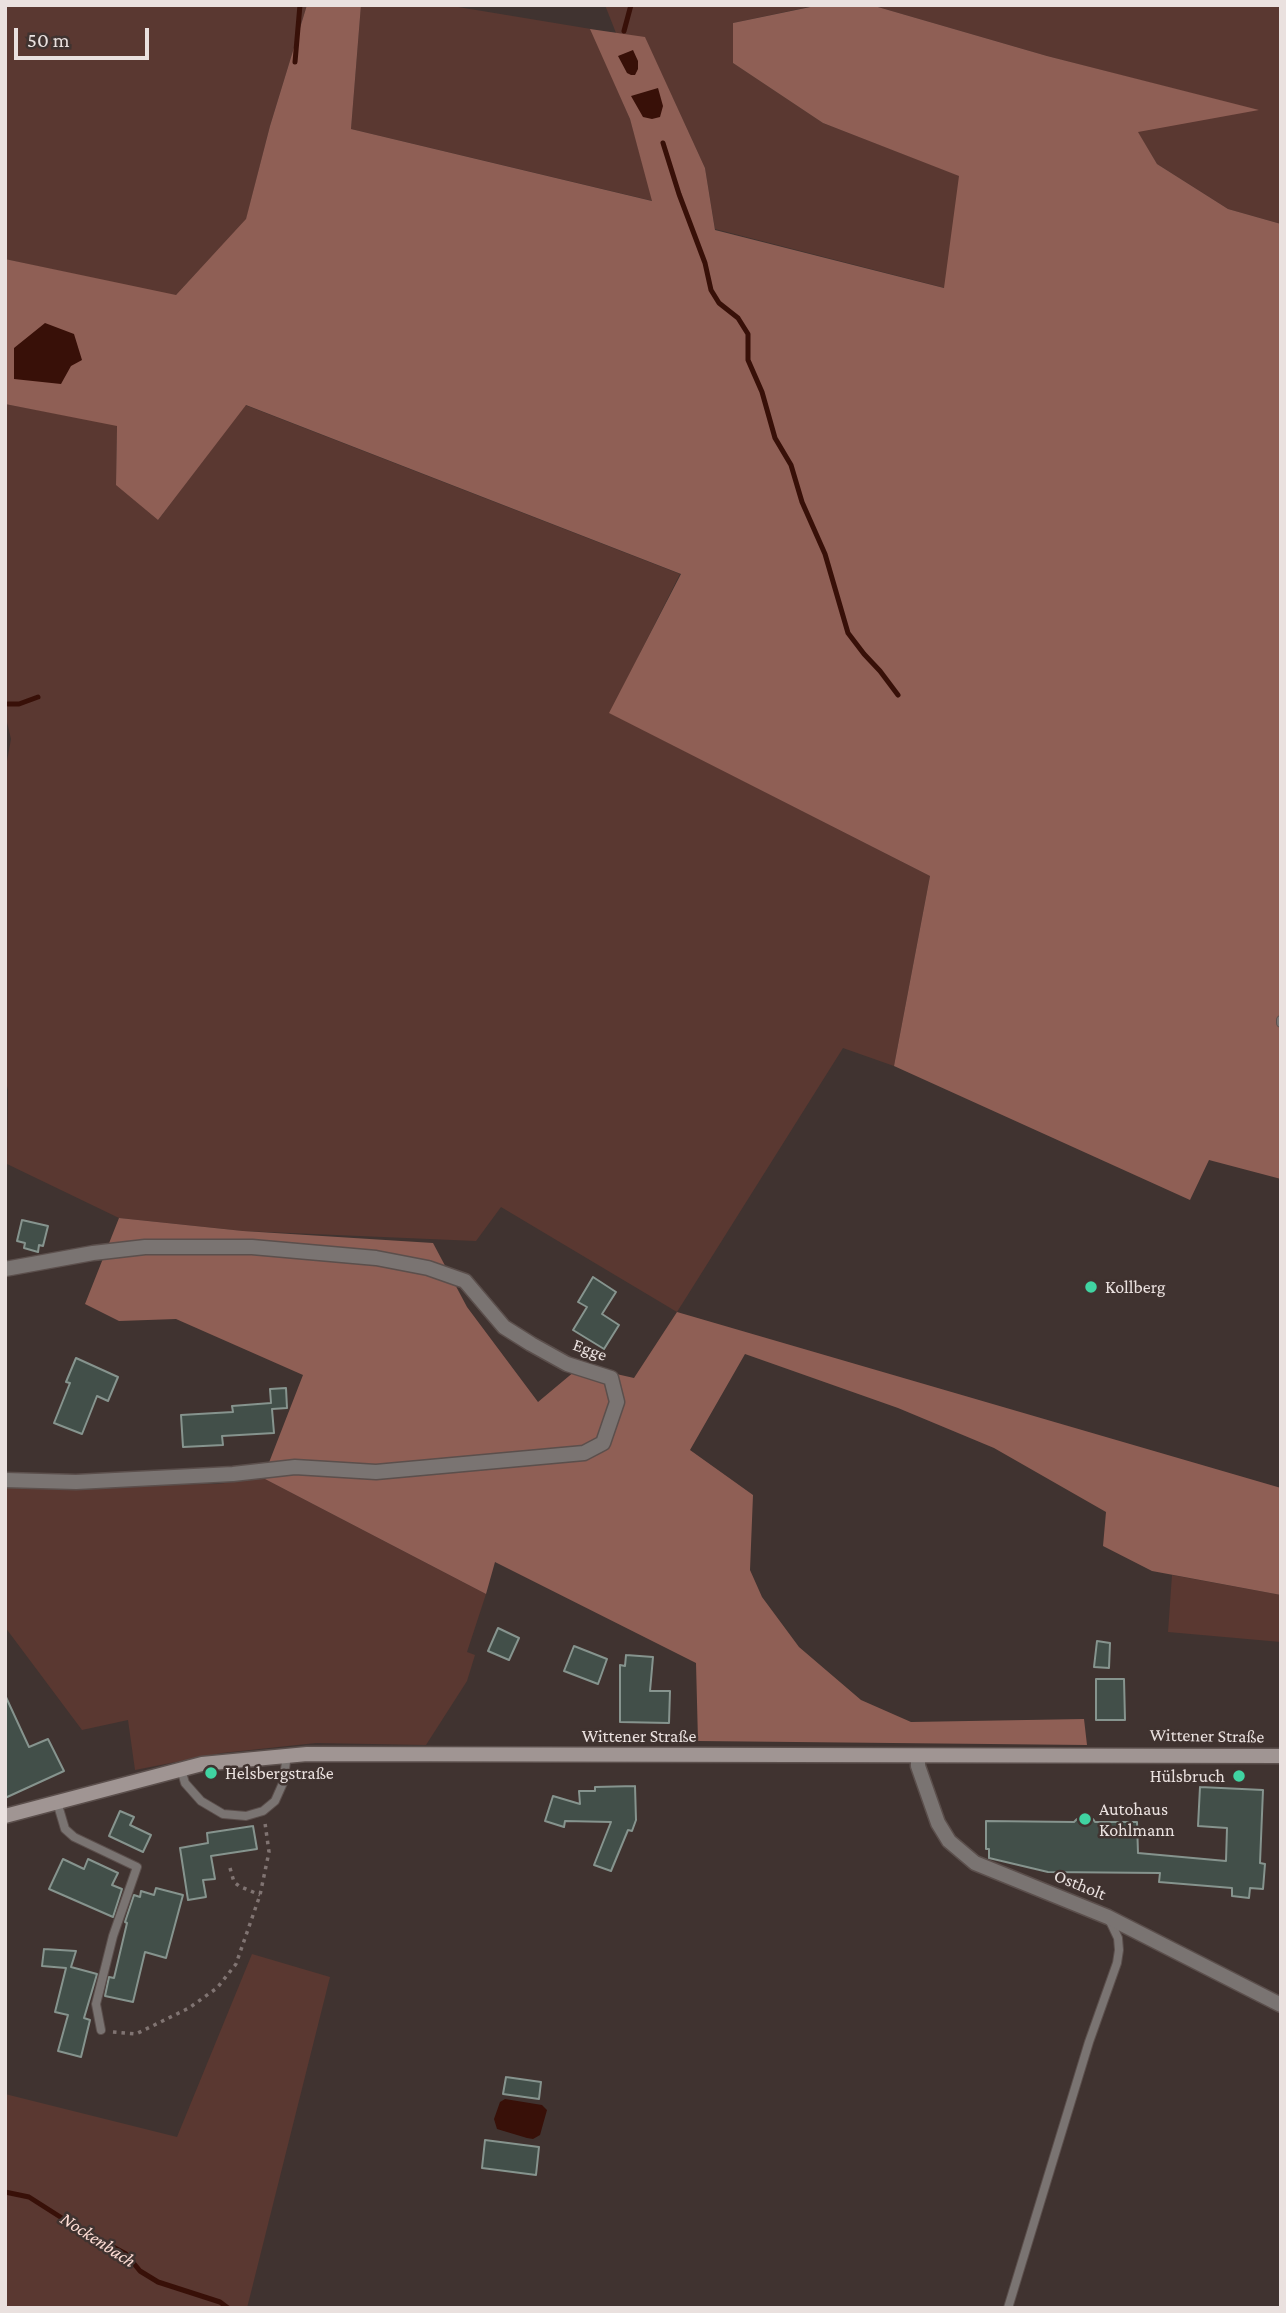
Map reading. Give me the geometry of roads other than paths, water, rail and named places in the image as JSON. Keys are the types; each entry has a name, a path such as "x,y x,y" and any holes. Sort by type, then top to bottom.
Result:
{"main road":[{"name":"Wittener Straße","path":"5,1816 202,1764 307,1754 1281,1756"}],"street":[{"name":"Egge","path":"5,1269 93,1253 145,1247 252,1247 376,1258 428,1268 465,1281 504,1327 531,1344 568,1364 611,1378 617,1402 603,1443 584,1453 376,1472 295,1467 233,1474 103,1481 5,1480"},
{"name":"Ostholt","path":"918,1756 918,1766 938,1823 956,1848 975,1863 1108,1917 1281,2005"}],"lane":[{"path":"181,1769 185,1783 201,1801 223,1814 246,1816 263,1811 275,1801 283,1783 287,1755"},
{"path":"57,1802 65,1829 74,1837 137,1867 113,1936 96,2004 101,2030"},
{"path":"1008,2308 1089,2042 1117,1963 1118,1938 1108,1917"}],"waterway":[{"path":"295,62 300,5"},
{"path":"624,31 631,5"},
{"path":"663,143 705,263 711,290 719,303 738,318 748,334 748,360 762,392 775,438 791,465 802,502 825,554 848,633 898,695"},
{"path":"8,704 19,704 38,697"},
{"name":"Nockenbach","path":"5,2192 29,2197 126,2254 140,2271 158,2282 220,2302 228,2308"}],"place":[{"name":"Kollberg","path":"1091,1287"},
{"name":"Helsbergstraße","path":"211,1773"},
{"name":"Hülsbruch","path":"1239,1776"},
{"name":"Autohaus Kohlmann","path":"1085,1819"}]}
